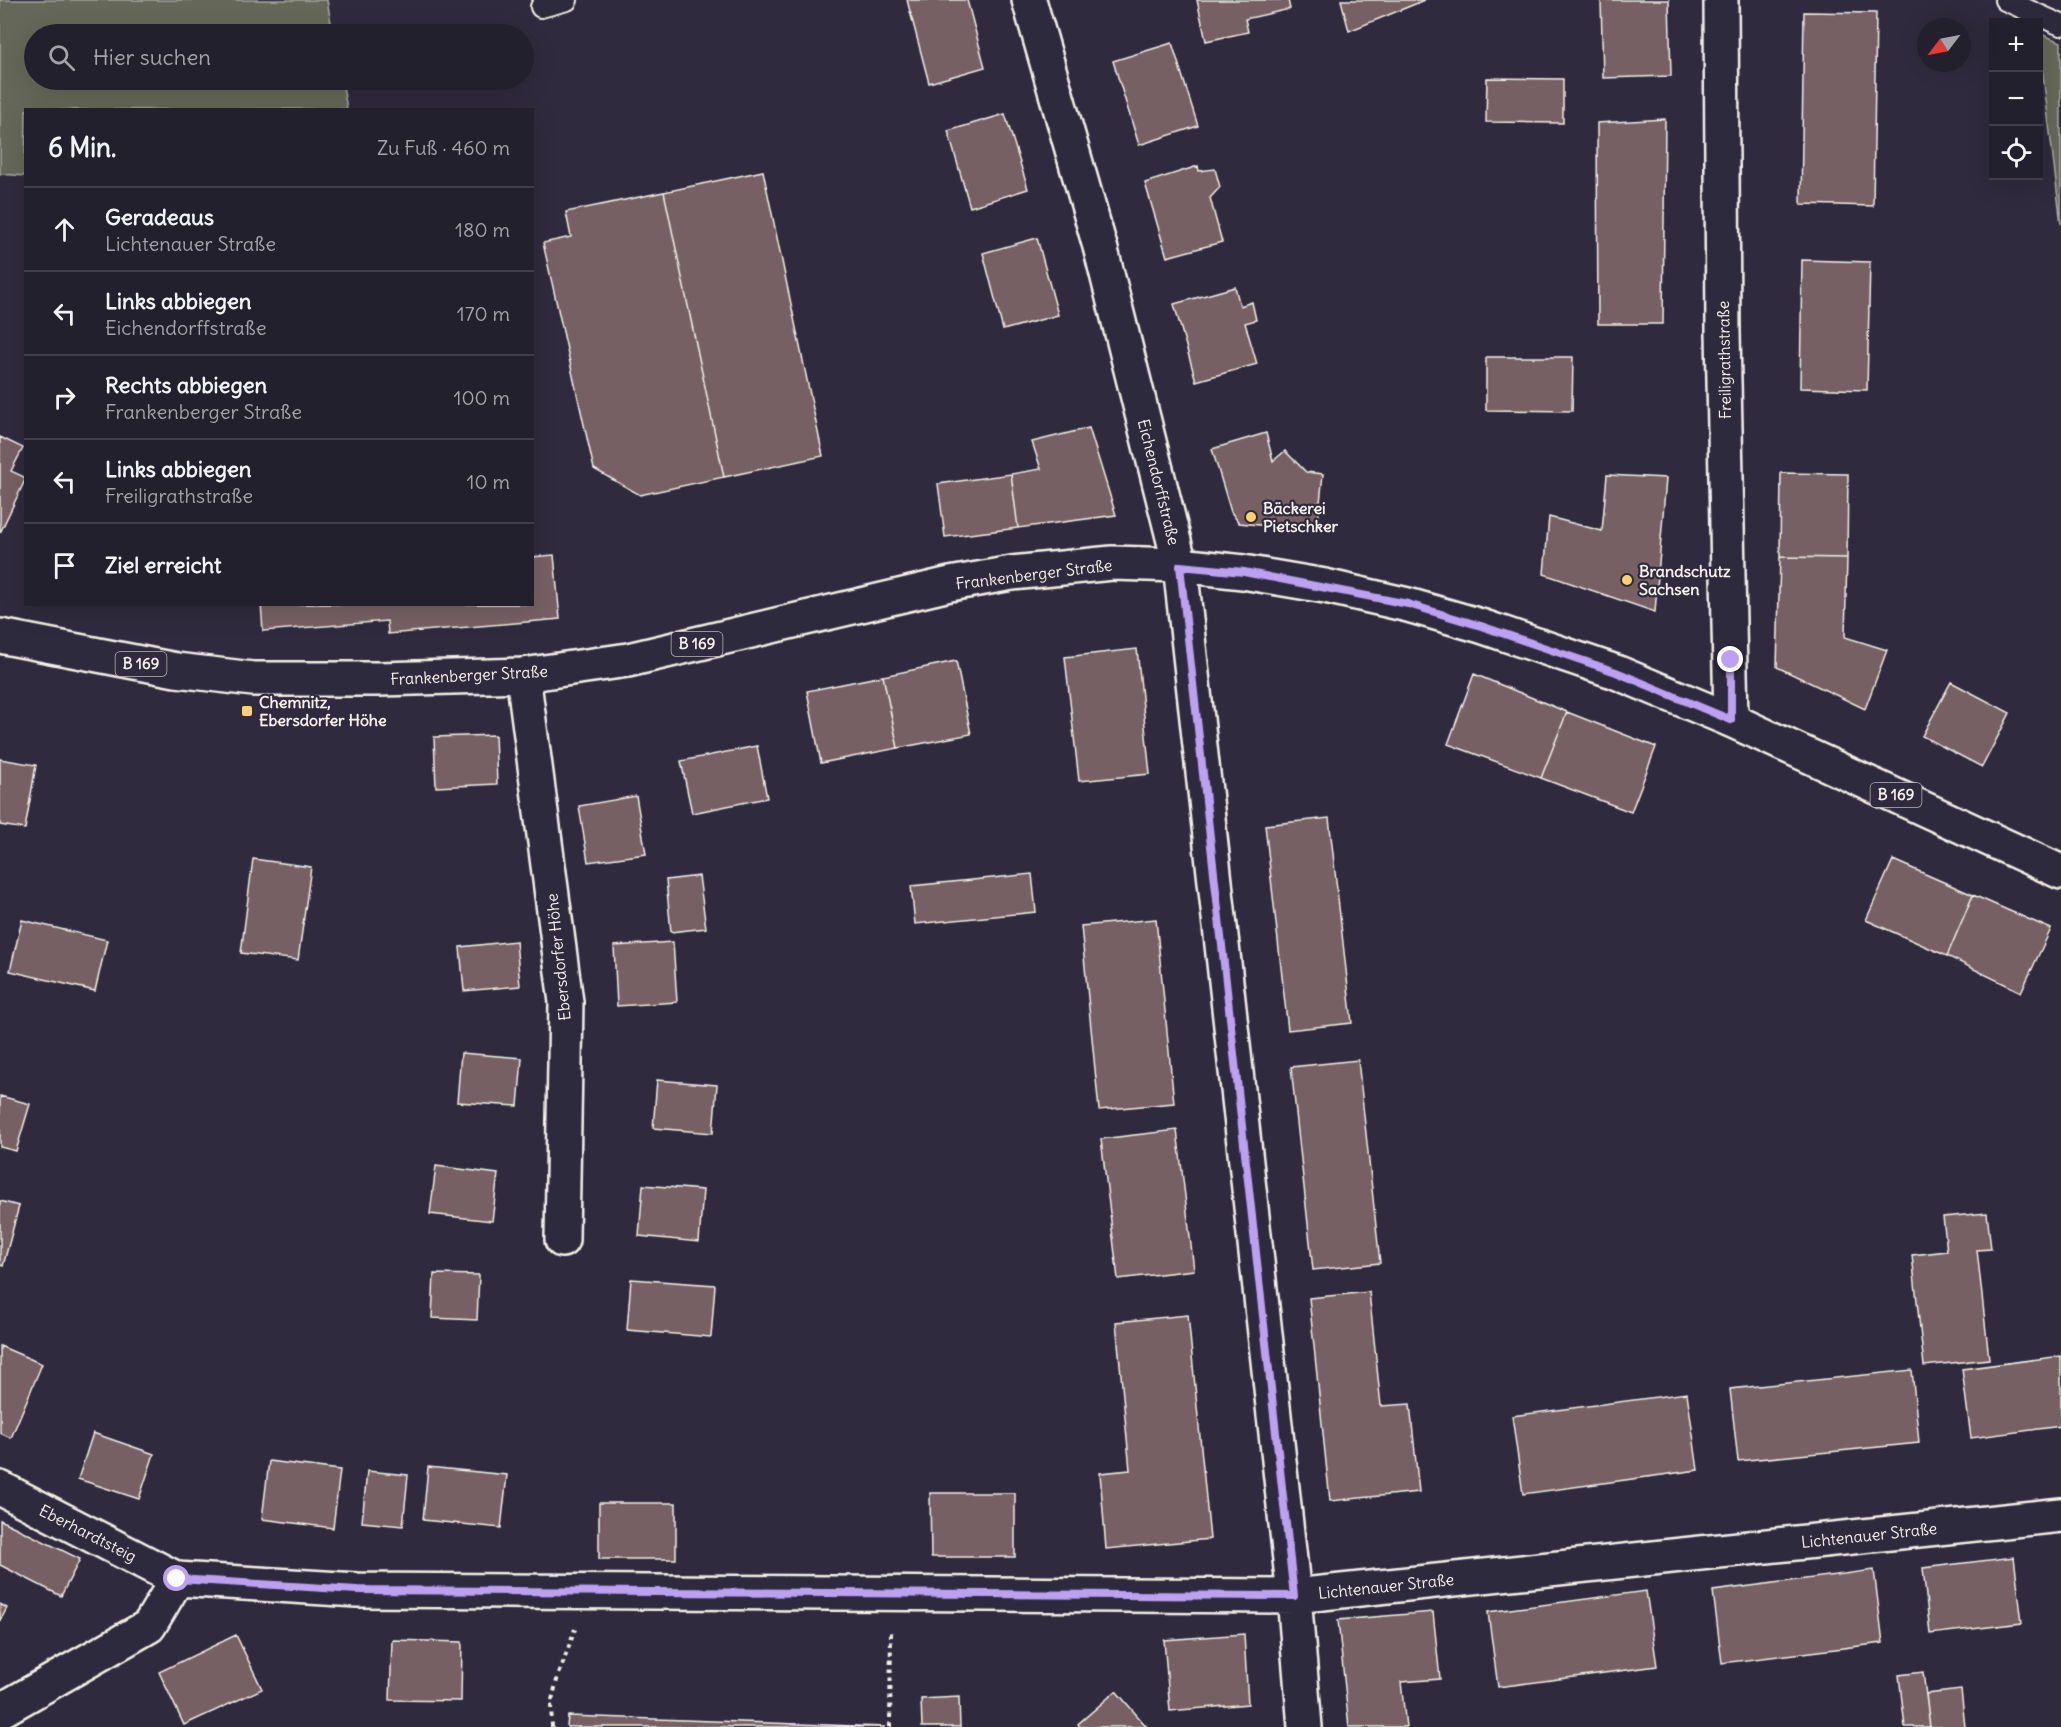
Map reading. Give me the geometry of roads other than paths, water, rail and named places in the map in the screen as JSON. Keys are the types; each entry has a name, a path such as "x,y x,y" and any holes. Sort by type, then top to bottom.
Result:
{"street":[{"name":"Eichendorffstraße","path":"1029,0 1101,250 1180,566 1294,1596 1305,1727"},
{"name":"Freiligrathstraße","path":"1720,0 1723,332 1731,720"},
{"name":"Frankenberger Straße","path":"0,636 176,670 253,679 380,679 523,675 628,660 950,584 1012,573 1112,562 1244,572 1408,604 1616,672 1731,720 2061,872"},
{"name":"Ebersdorfer Höhe","path":"523,675 566,1002 562,1240"},
{"name":"Eberhardtsteig","path":"0,1488 177,1579"},
{"name":"Lichtenauer Straße","path":"177,1579 357,1590 1294,1596 2061,1515"},
{"path":"0,1711 149,1626 177,1579"}],"lane":[{"path":"541,7 567,0"},
{"path":"2005,0 2061,25"}],"place":[{"name":"Bäckerei Pietschker","path":"1251,517"},
{"name":"Brandschutz Sachsen","path":"1627,580"},
{"name":"Chemnitz, Ebersdorfer Höhe","path":"247,711"}]}
